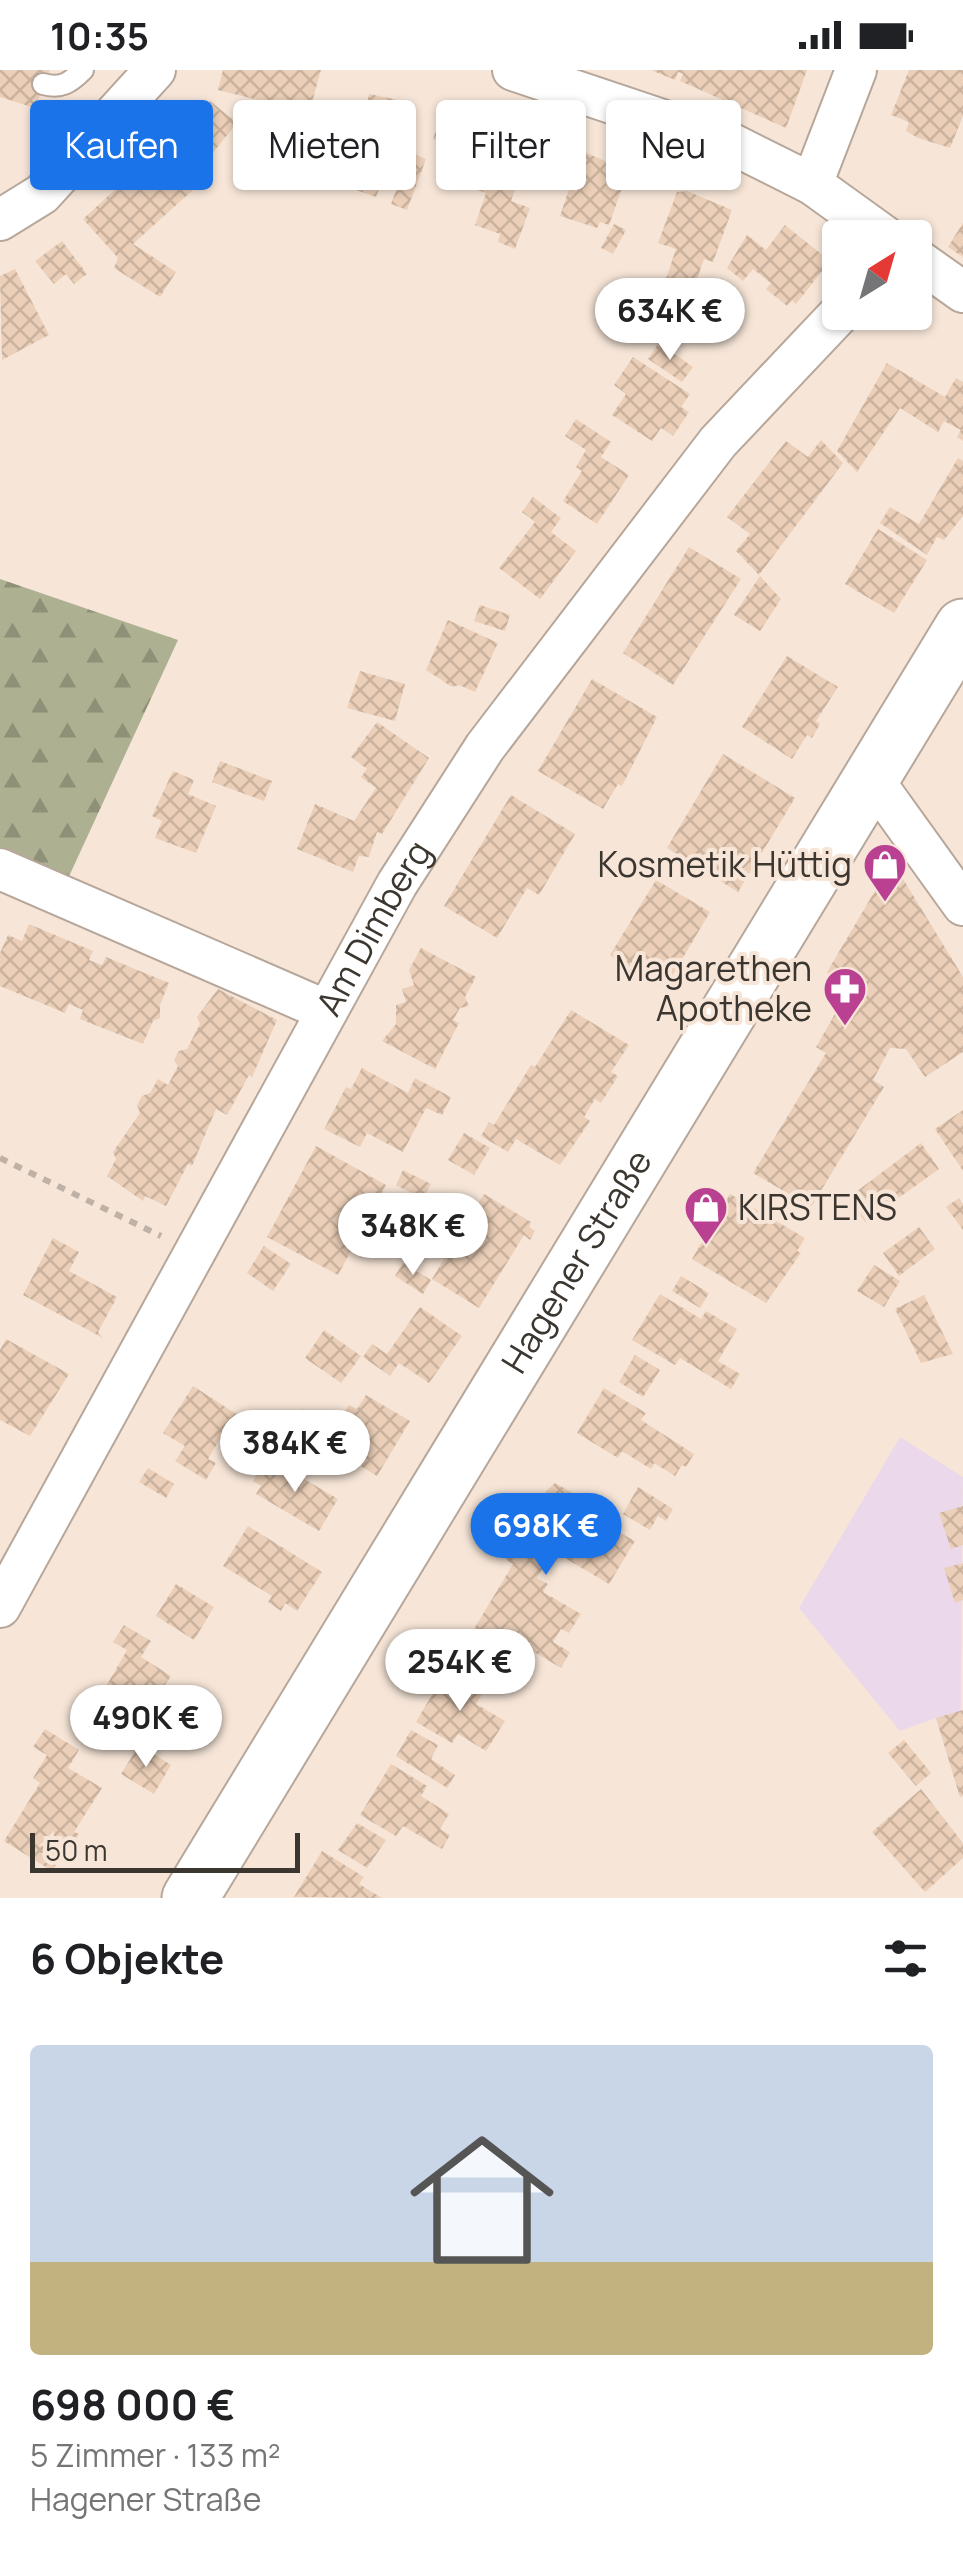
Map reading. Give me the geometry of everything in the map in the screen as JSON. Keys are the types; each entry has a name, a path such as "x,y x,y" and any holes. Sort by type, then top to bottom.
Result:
{"main road":[{"name":"Hagener Straße","path":"190,1898 963,627"}],"street":[{"path":"0,220 42,194 155,70"},
{"path":"512,70 728,142 812,184 862,220"},
{"path":"812,184 856,70"},
{"path":"932,270 963,292"},
{"name":"Am Dimberg","path":"0,1607 396,884 485,747 553,654 718,442 825,330"},
{"path":"871,777 963,906"},
{"path":"0,869 328,1011"}],"lane":[{"path":"43,84 56,87 72,82 83,70"}],"path":[{"path":"0,1158 193,1252"}],"shaded area":[{"path":"900,1437 963,1477 960,1797 936,1718 900,1731 799,1608"}],"green space":[{"path":"0,579 178,640 65,885 0,858"}],"building":[{"path":"0,70 50,70 38,100 30,100 30,106 0,97"},
{"path":"223,70 321,70 313,100 258,100 218,90"},
{"path":"651,70 807,70 786,128 741,108 741,100 723,100 680,81 683,74 678,72 675,80"},
{"path":"909,70 963,70 963,116 950,148 918,138 906,131 909,122 891,115"},
{"path":"369,94 398,100 368,100"},
{"path":"213,103 233,120 233,128 213,152"},
{"path":"586,153 606,161 606,190 621,190 609,225 600,222 597,228 560,216 569,190 586,190"},
{"path":"416,155 426,159 416,186"},
{"path":"115,190 193,190 133,244 176,272 160,297 114,268 118,258 83,219"},
{"path":"356,190 379,190 376,197"},
{"path":"396,190 414,190 407,210 391,204"},
{"path":"478,190 515,190 511,201 530,208 515,249 498,242 500,234 475,225 486,193"},
{"path":"687,191 732,210 713,262 704,259 694,288 666,279 676,249 658,243 677,192"},
{"path":"963,223 963,257 948,247"},
{"path":"614,224 626,230 613,254 601,248"},
{"path":"785,225 822,255 822,271 796,304 792,300 787,306 766,289 771,283 753,269 743,281 727,268 747,235 766,250"},
{"path":"62,241 87,274 74,284 66,274 54,284 35,261"},
{"path":"15,269 49,335 2,360 0,276"},
{"path":"659,343 693,367 682,382 648,359"},
{"path":"633,357 690,394 681,407 689,412 673,436 661,428 652,441 612,415 626,394 614,385"},
{"path":"887,363 945,397 956,378 963,382 963,441 957,437 961,430 944,421 938,432 900,408 857,472 837,451"},
{"path":"576,419 611,442 601,457 629,475 597,524 563,501 582,471 576,467 586,450 565,436"},
{"path":"821,440 843,463 759,575 736,551 750,534 727,517 786,441 808,457"},
{"path":"958,458 963,461 963,516 944,540 937,537 927,555 880,523 890,507 919,524"},
{"path":"533,497 561,518 551,532 576,551 540,599 499,568 535,522 522,512"},
{"path":"878,529 927,560 894,613 845,584"},
{"path":"689,547 741,579 673,685 623,653"},
{"path":"760,576 781,599 760,631 734,615"},
{"path":"480,605 510,615 505,631 474,621"},
{"path":"448,620 498,643 475,692 459,685 452,687 426,670"},
{"path":"787,656 838,687 816,721 820,724 812,738 807,735 792,759 742,727"},
{"path":"360,671 405,684 395,721 347,708"},
{"path":"592,679 657,717 622,786 618,784 603,809 538,771"},
{"path":"377,722 429,758 382,834 377,832 369,857 359,856 353,872 297,849 315,804 354,821 376,788 361,777 367,769 351,757"},
{"path":"723,754 795,798 738,892 667,848"},
{"path":"220,761 272,781 264,801 212,782"},
{"path":"173,771 194,780 188,794 216,806 196,853 155,838 162,821 152,816"},
{"path":"511,795 575,834 539,895 527,888 497,938 444,906"},
{"path":"885,874 900,874 963,977 963,1052 925,1077 906,1049 890,1048 873,1080 884,1087 811,1207 753,1173 826,1053 816,1047 846,995 827,972"},
{"path":"656,880 710,912 665,988 610,955"},
{"path":"29,924 93,951 89,960 102,965 106,957 169,983 160,1005 160,1018 153,1021 143,1044 80,1019 83,1010 69,1004 65,1013 0,986 0,953 8,935 22,941"},
{"path":"421,948 476,977 465,997 469,1006 460,1008 453,1020 459,1023 435,1069 382,1041 396,1024 396,1005 406,1002 402,989 414,985 409,970"},
{"path":"218,989 277,1020 252,1077 249,1075 227,1115 216,1109 192,1166 188,1164 166,1206 145,1196 143,1201 107,1176 116,1159 113,1152 140,1113 137,1105 142,1096 150,1093 158,1079 168,1085 178,1066 174,1060 179,1051 187,1049 200,1024 197,1017"},
{"path":"571,1010 629,1045 611,1072 618,1076 601,1103 595,1099 584,1117 590,1121 560,1165 516,1139 508,1152 481,1136 489,1122 494,1125"},
{"path":"362,1068 408,1093 415,1078 451,1097 442,1115 426,1108 403,1152 367,1133 360,1147 324,1129 346,1087 351,1089"},
{"path":"963,1110 963,1171 935,1129"},
{"path":"464,1133 490,1148 474,1175 448,1160"},
{"path":"921,1143 939,1169 865,1222 848,1198"},
{"path":"316,1146 386,1185 338,1275 267,1237"},
{"path":"403,1170 431,1184 423,1199 396,1185"},
{"path":"484,1194 531,1222 529,1227 535,1231 530,1240 524,1235 479,1308 432,1279 457,1237 445,1230 452,1218 465,1225"},
{"path":"730,1194 805,1238 797,1251 801,1253 766,1303 692,1259"},
{"path":"959,1198 963,1204 963,1230 946,1207"},
{"path":"919,1227 935,1249 899,1276 883,1253"},
{"path":"53,1238 79,1252 69,1271 117,1297 98,1332 103,1338 23,1295"},
{"path":"264,1246 291,1264 273,1291 247,1273"},
{"path":"403,1263 431,1280 423,1294 395,1276"},
{"path":"874,1265 900,1281 884,1307 857,1291"},
{"path":"681,1276 709,1293 700,1308 672,1291"},
{"path":"660,1294 701,1319 706,1311 737,1329 718,1361 740,1374 731,1389 680,1358 675,1365 632,1340"},
{"path":"924,1295 953,1354 921,1363 895,1309"},
{"path":"420,1307 462,1336 429,1383 399,1363 390,1376 363,1357 372,1344 387,1354"},
{"path":"324,1330 361,1356 341,1383 305,1358"},
{"path":"6,1339 69,1374 30,1436 0,1420 0,1350"},
{"path":"635,1355 660,1370 643,1397 619,1382"},
{"path":"193,1386 244,1419 229,1444 220,1439 208,1459 216,1463 206,1480 175,1461 185,1446 163,1433"},
{"path":"604,1388 646,1413 641,1420 694,1454 686,1467 682,1465 675,1476 654,1463 651,1469 622,1451 618,1458 577,1433"},
{"path":"366,1395 410,1421 377,1476 314,1438 304,1455 275,1438 286,1420 293,1424 302,1409 335,1428 349,1405 357,1409"},
{"path":"275,1462 338,1499 319,1531 256,1494 261,1486 253,1481 264,1463 272,1468"},
{"path":"148,1468 174,1484 166,1498 139,1482"},
{"path":"555,1483 596,1506 590,1517 635,1541 609,1584 553,1551 537,1578 548,1584 543,1592 581,1614 569,1633 561,1629 553,1642 570,1652 561,1668 514,1640 508,1649 500,1644 487,1664 462,1649 513,1564 505,1559 525,1520 535,1526 551,1499 545,1492"},
{"path":"638,1487 673,1509 666,1521 658,1516 650,1530 623,1514"},
{"path":"963,1506 963,1545 951,1549 939,1513"},
{"path":"248,1526 322,1572 297,1611 285,1603 281,1611 268,1602 272,1596 223,1566"},
{"path":"963,1563 963,1600 955,1603 944,1568"},
{"path":"176,1584 214,1607 194,1640 156,1616"},
{"path":"124,1625 151,1641 141,1657 171,1676 130,1735 120,1728 108,1747 81,1730 127,1650 113,1642"},
{"path":"446,1671 483,1693 476,1704 505,1721 486,1751 458,1734 452,1743 416,1722"},
{"path":"963,1710 963,1796 960,1797 936,1718"},
{"path":"45,1729 79,1750 68,1768 102,1788 74,1832 79,1834 71,1848 68,1846 52,1871 4,1841 40,1783 33,1778 47,1755 33,1747"},
{"path":"411,1730 438,1745 431,1759 455,1775 447,1788 396,1756"},
{"path":"904,1740 931,1773 916,1786 888,1753"},
{"path":"139,1745 171,1765 154,1794 121,1774"},
{"path":"391,1764 427,1786 421,1796 449,1814 440,1829 450,1835 442,1849 403,1826 396,1836 360,1815"},
{"path":"921,1789 963,1843 963,1858 925,1892 872,1832"},
{"path":"357,1823 386,1840 367,1868 338,1850"},
{"path":"322,1851 364,1877 359,1884 382,1898 294,1897"}],"place":[{"name":"Kosmetik Hüttig","path":"885,903"},
{"name":"Magarethen Apotheke","path":"845,1027"},
{"name":"KIRSTENS","path":"706,1246"}]}
